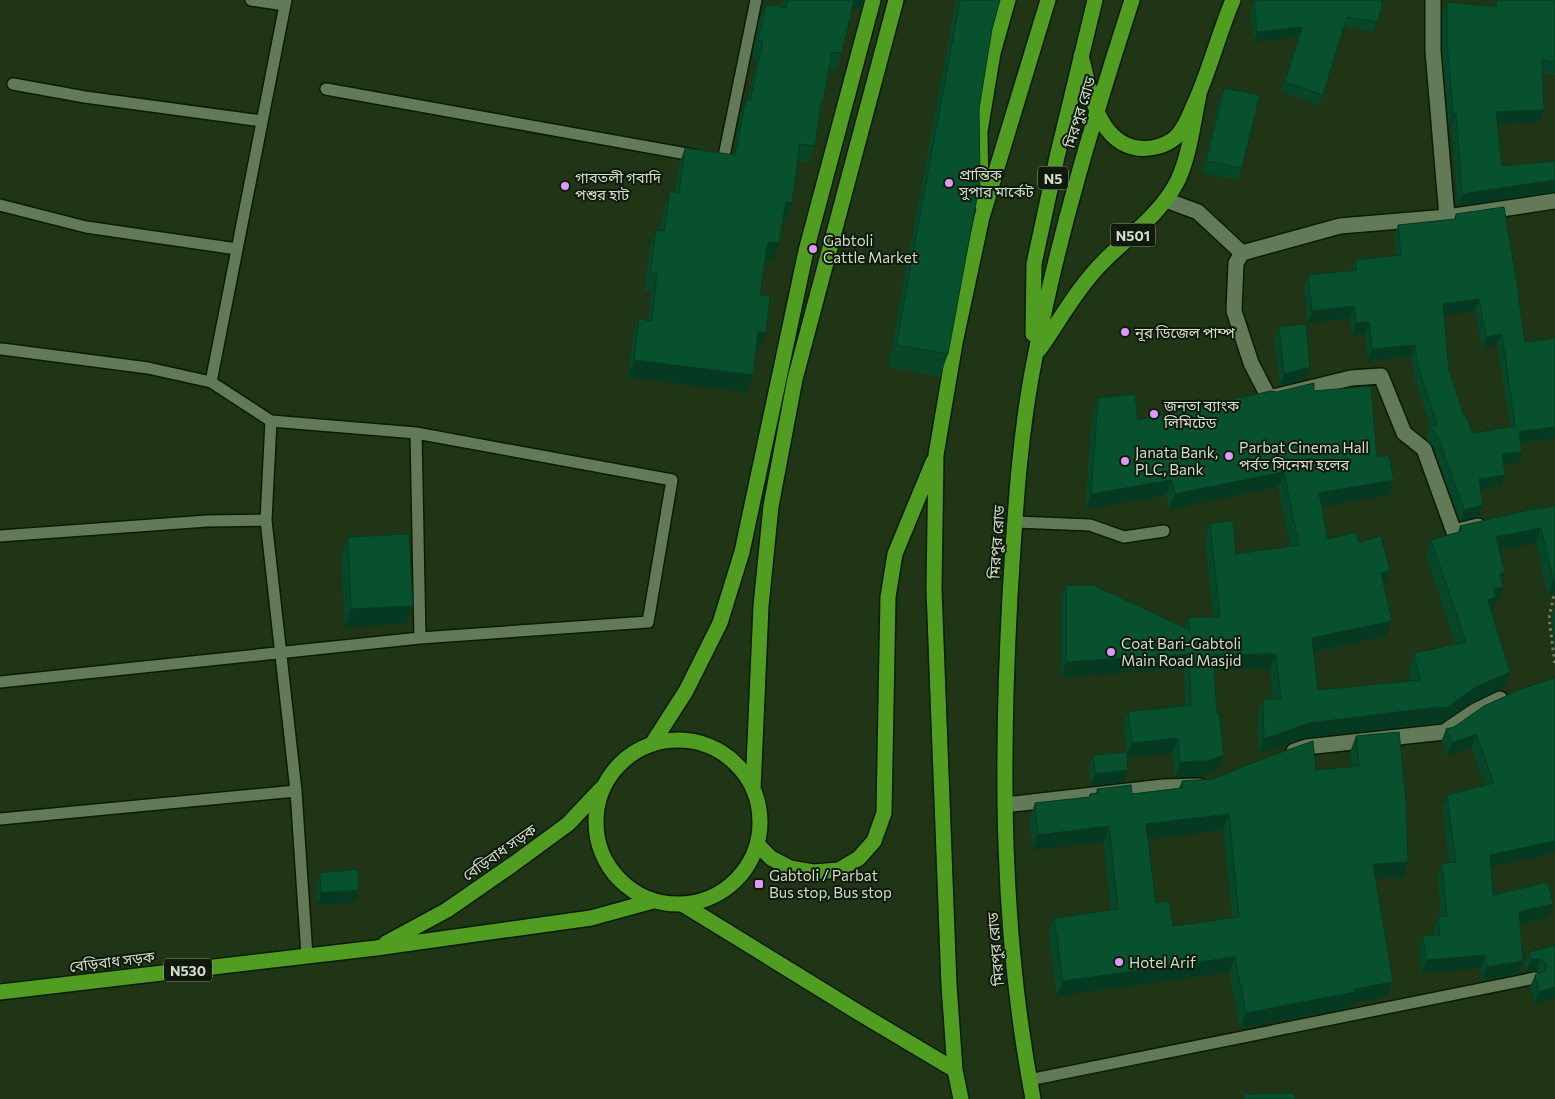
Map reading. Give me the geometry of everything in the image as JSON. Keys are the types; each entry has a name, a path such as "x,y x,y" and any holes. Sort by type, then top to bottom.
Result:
{"highway":[{"path":"652,744 686,691 720,623 742,552 806,251 873,0"},
{"path":"753,789 740,768 721,752 699,743 675,740 652,744 632,754 616,768 604,785 596,813 598,841 609,867 628,888 653,901 684,905 709,899 730,886 747,867 757,844 760,816 753,789 761,606 771,506 795,379 896,0"},
{"path":"982,217 980,131 993,53 1008,0"},
{"path":"960,1099 955,1070 949,985 934,589 936,455 955,343 982,217 1048,0"},
{"name":"N5","path":"1034,358 1034,264 1057,157 1095,0"},
{"name":"মিরপুর রোড","path":"1033,1099 1017,1002 1008,902 1005,804 1007,664 1021,448 1034,358 1058,249 1096,111 1132,0"},
{"name":"N501","path":"1081,54 1096,111 1110,133 1122,143 1136,148 1150,149 1176,137 1188,120 1199,95 1233,0"},
{"name":"N501","path":"1034,358 1080,290 1104,262 1136,233 1166,200 1178,179 1186,158 1199,95"},
{"path":"757,844 771,858 790,868 813,872 839,870 859,858 874,841 884,813 888,597 895,554 936,455"},
{"name":"বেড়িবাধ সড়ক","path":"376,948 447,910 512,865 568,824 604,785"},
{"name":"বেড়িবাধ সড়ক","path":"0,992 376,948 591,918 653,901"},
{"path":"684,905 955,1070"}],"street":[{"path":"1433,0 1434,51 1447,217"},
{"path":"1166,200 1198,212 1242,254"},
{"path":"1492,523 1454,532 1424,449 1404,433 1381,376 1351,378 1269,398 1251,363 1234,311 1236,263 1242,254 1340,226 1447,217 1555,201"},
{"path":"1279,756 1306,747 1444,732 1475,711 1510,695"},
{"path":"1005,804 1163,787 1204,786 1212,782"}],"lane":[{"path":"211,382 286,3 251,0"},
{"path":"326,89 723,161 756,0"},
{"path":"13,84 85,97 262,121"},
{"path":"0,205 86,227 237,249"},
{"path":"0,682 420,638 648,622 672,480 416,433 271,421 211,382 148,368 2,350"},
{"path":"271,421 266,520 296,791 307,956"},
{"path":"416,433 420,638"},
{"path":"0,536 208,521 266,520"},
{"path":"1015,522 1090,525 1124,537 1164,531"},
{"path":"0,819 296,791"},
{"path":"1029,1080 1535,978"}],"path":[{"path":"1555,590 1549,618 1555,665"}],"building":[{"path":"787,0 854,0 842,53 832,52 823,103 821,103 815,146 800,144 792,203 786,202 779,243 768,242 760,295 770,296 766,333 758,332 753,375 634,360 639,319 652,321 657,274 650,273 656,230 664,231 670,191 679,193 685,148 735,155 746,99 750,101 763,41 758,40 766,4 786,8"},
{"name":"প্রান্তিক সুপার মার্কেট","path":"960,0 1000,0 992,29 979,109 980,182 948,354 896,345"},
{"path":"1382,0 1377,22 1347,17 1323,95 1285,82 1302,27 1257,32 1254,1"},
{"path":"1497,0 1555,0 1555,62 1542,60 1544,110 1496,112 1502,166 1555,161 1555,180 1462,194 1456,113 1453,114 1447,39 1447,2 1496,7"},
{"path":"1224,88 1260,95 1242,168 1206,161"},
{"path":"1504,207 1525,342 1555,338 1555,427 1519,432 1522,452 1502,454 1505,475 1479,479 1483,505 1464,510 1437,434 1430,427 1437,425 1417,363 1415,345 1372,349 1369,322 1356,323 1354,306 1312,311 1308,275 1357,270 1355,260 1401,255 1398,225 1456,219 1456,214","holes":["1479,299 1486,337 1502,334 1515,426 1473,433 1466,415 1464,416 1449,370 1443,304"]},
{"path":"1306,324 1310,367 1284,374 1279,327"},
{"path":"1314,383 1314,391 1371,386 1377,457 1389,455 1394,480 1319,493 1328,539 1356,532 1359,542 1381,536 1390,571 1381,573 1392,621 1312,638 1318,690 1420,680 1414,653 1466,642 1431,540 1462,531 1460,526 1528,510 1555,506 1555,580 1553,580 1541,528 1496,537 1505,572 1500,574 1503,587 1494,589 1496,597 1488,600 1510,672 1476,687 1446,708 1438,707 1310,723 1264,739 1263,699 1281,699 1276,654 1213,655 1217,713 1219,713 1224,755 1208,761 1180,762 1178,738 1132,743 1128,712 1191,705 1189,654 1066,662 1066,585 1093,585 1190,630 1188,617 1220,617 1210,523 1233,521 1236,554 1299,545 1284,472 1175,494 1172,480 1091,494 1098,398 1135,394 1138,420"},
{"path":"409,534 413,606 351,609 348,537"},
{"path":"1555,678 1555,841 1490,855 1493,895 1548,882 1553,904 1519,912 1523,961 1487,967 1486,955 1426,960 1423,936 1440,935 1438,917 1447,916 1442,863 1456,862 1447,795 1494,783 1476,734 1452,743 1446,729 1454,727 1484,706 1526,687"},
{"path":"1399,732 1406,799 1408,862 1373,864 1393,982 1354,989 1355,992 1246,1013 1235,957 1063,981 1054,918 1118,909 1109,826 1038,835 1035,803 1090,797 1090,794 1098,793 1097,789 1131,785 1132,794 1183,788 1182,781 1213,779 1313,741 1316,770 1359,766 1356,736","holes":["1229,814 1239,917 1173,926 1169,901 1156,903 1146,824"]},
{"path":"1127,752 1128,770 1095,774 1093,755"},
{"path":"358,869 359,890 321,893 320,873"},
{"path":"1555,945 1555,987 1539,992 1535,975 1545,971 1547,964 1541,959 1531,960 1529,952"},
{"path":"1295,1093 1295,1099 1244,1099 1244,1094"}],"place":[{"name":"প্রান্তিক সুপার মার্কেট","path":"949,183"},
{"name":"গাবতলী গবাদি পশুর হাট","path":"565,186"},
{"name":"Gabtoli Cattle Market","path":"813,249"},
{"name":"নূর ডিজেল পাম্প","path":"1125,332"},
{"name":"জনতা ব্যাংক লিমিটেড","path":"1154,414"},
{"name":"Parbat Cinema Hall পর্বত সিনেমা হলের","path":"1229,456"},
{"name":"Janata Bank, PLC, Bank","path":"1125,461"},
{"name":"Coat Bari-Gabtoli Main Road Masjid","path":"1111,652"},
{"name":"Gabtoli / Parbat Bus stop, Bus stop","path":"759,884"},
{"name":"Hotel Arif","path":"1119,962"}]}
